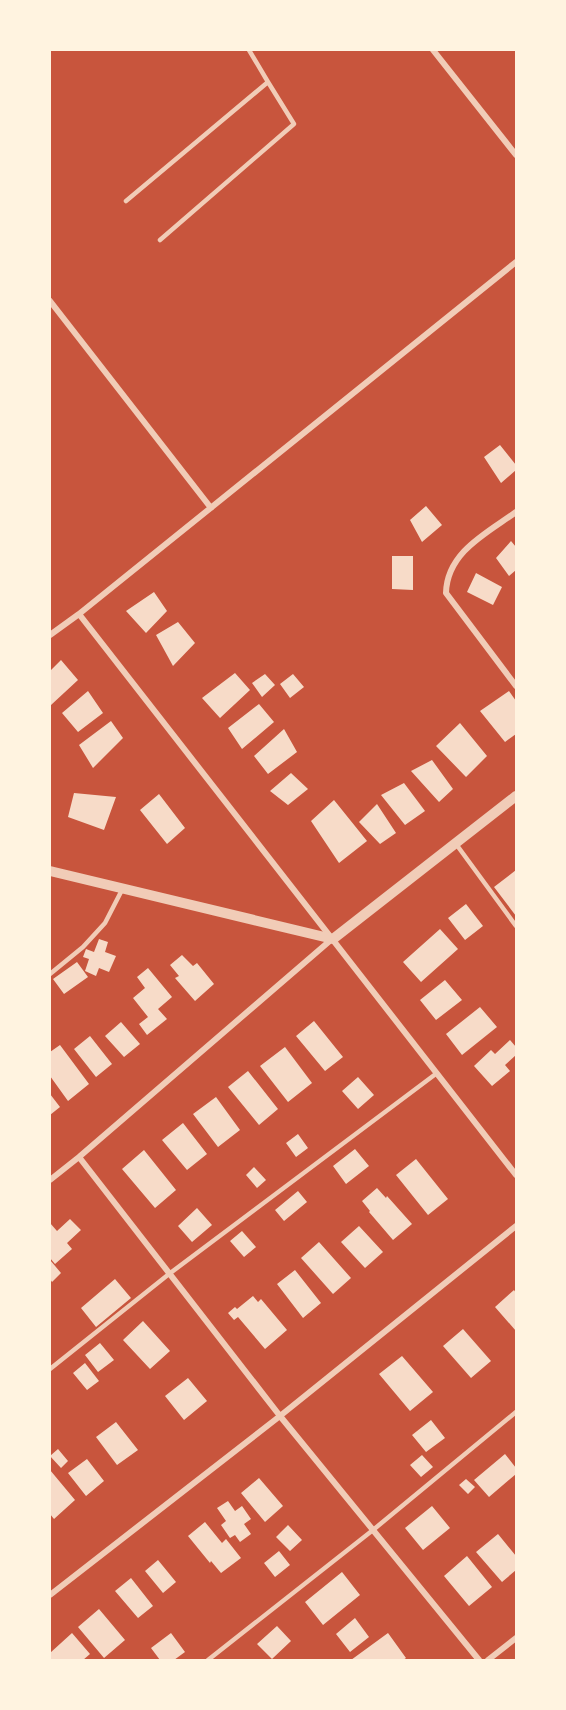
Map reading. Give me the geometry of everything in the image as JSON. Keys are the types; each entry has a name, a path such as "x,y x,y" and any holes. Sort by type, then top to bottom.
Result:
{"street":[{"path":"433,50 516,155"},
{"path":"50,635 212,508 516,262"},
{"path":"50,301 212,508"},
{"path":"516,512 469,546 456,559 446,593 516,686"},
{"path":"79,614 516,1175"},
{"path":"50,1180 333,939 516,796"},
{"path":"50,871 333,939"},
{"path":"79,1157 280,1416 479,1660"},
{"path":"50,1595 280,1416 516,1226"},
{"path":"488,1660 516,1638"}],"lane":[{"path":"160,240 294,124 249,50"},
{"path":"126,201 268,81"},
{"path":"456,844 516,926"},
{"path":"50,974 83,947 105,923 123,888"},
{"path":"50,1369 170,1274 437,1073"},
{"path":"208,1660 373,1530 516,1412"}],"building":[{"path":"500,445 516,465 516,470 501,483 484,457"},
{"path":"426,506 442,525 422,542 410,520"},
{"path":"511,541 516,547 516,570 509,576 496,558"},
{"path":"392,556 413,556 413,590 392,589"},
{"path":"476,573 502,587 493,605 467,592"},
{"path":"154,592 167,611 146,633 126,611"},
{"path":"178,622 195,643 173,666 156,635"},
{"path":"61,660 78,680 51,705 50,671"},
{"path":"235,673 250,690 220,718 202,698"},
{"path":"265,674 275,685 262,697 252,683"},
{"path":"293,674 304,687 290,698 280,684"},
{"path":"88,691 103,713 78,732 62,713"},
{"path":"509,691 516,701 516,734 505,742 480,711"},
{"path":"259,704 274,722 242,749 228,728"},
{"path":"111,721 123,738 93,768 79,745"},
{"path":"460,723 487,756 466,777 436,746"},
{"path":"284,729 297,752 268,774 254,756"},
{"path":"432,760 453,789 439,802 411,771"},
{"path":"291,773 308,789 288,805 270,791"},
{"path":"404,783 425,811 405,825 381,795"},
{"path":"74,793 116,797 104,830 68,817"},
{"path":"159,794 185,828 167,844 140,810"},
{"path":"334,800 367,841 339,863 311,821"},
{"path":"377,804 396,833 380,844 359,822"},
{"path":"516,870 516,916 494,887"},
{"path":"466,904 483,926 465,940 448,918"},
{"path":"440,929 458,949 421,982 403,962"},
{"path":"99,939 108,942 105,952 116,956 109,972 99,968 96,976 85,971 89,959 83,957 86,949 94,952"},
{"path":"182,955 193,966 197,963 214,984 195,1001 175,978 179,976 170,965"},
{"path":"77,962 88,977 64,994 53,979"},
{"path":"148,968 172,997 158,1009 167,1019 147,1035 139,1024 148,1017 133,998 145,988 137,977"},
{"path":"445,980 462,1000 436,1020 420,1000"},
{"path":"480,1007 497,1027 462,1055 446,1034"},
{"path":"314,1021 343,1057 325,1071 296,1036"},
{"path":"121,1022 140,1044 124,1057 105,1036"},
{"path":"90,1036 112,1064 96,1077 74,1049"},
{"path":"510,1040 516,1047 516,1055 505,1065 510,1071 492,1086 474,1066 491,1050 495,1054"},
{"path":"60,1045 89,1084 68,1101 50,1076 50,1052"},
{"path":"285,1047 312,1083 288,1102 260,1066"},
{"path":"248,1071 278,1109 259,1125 228,1087"},
{"path":"358,1077 374,1095 358,1109 342,1091"},
{"path":"50,1094 60,1107 50,1115"},
{"path":"216,1097 240,1130 218,1147 193,1114"},
{"path":"183,1123 207,1154 187,1170 162,1140"},
{"path":"298,1134 308,1148 296,1157 286,1143"},
{"path":"355,1149 369,1166 346,1184 333,1166"},
{"path":"144,1150 176,1190 155,1208 122,1169"},
{"path":"416,1159 448,1199 428,1215 396,1175"},
{"path":"254,1167 266,1180 257,1188 246,1175"},
{"path":"377,1188 412,1224 393,1240 362,1201"},
{"path":"298,1191 307,1202 284,1221 275,1210"},
{"path":"197,1208 212,1225 192,1242 178,1226"},
{"path":"70,1219 81,1230 67,1243 72,1249 55,1264 50,1258 50,1223 57,1231"},
{"path":"359,1226 383,1252 365,1268 341,1242"},
{"path":"242,1231 256,1247 244,1257 230,1241"},
{"path":"319,1242 351,1278 333,1294 301,1258"},
{"path":"50,1260 61,1273 52,1282 50,1279"},
{"path":"295,1270 321,1303 303,1318 277,1284"},
{"path":"115,1279 131,1298 96,1327 81,1308"},
{"path":"514,1290 516,1293 516,1331 495,1307"},
{"path":"253,1296 258,1302 261,1299 287,1330 265,1349 238,1317 234,1320 228,1313"},
{"path":"143,1321 170,1351 150,1369 123,1340"},
{"path":"463,1329 491,1361 471,1378 443,1346"},
{"path":"100,1343 114,1360 98,1372 85,1355"},
{"path":"402,1356 433,1392 410,1411 379,1374"},
{"path":"85,1363 99,1381 87,1390 73,1373"},
{"path":"188,1378 207,1401 184,1420 165,1396"},
{"path":"431,1420 445,1438 426,1452 412,1435"},
{"path":"116,1422 138,1450 117,1465 96,1437"},
{"path":"58,1449 68,1461 61,1468 50,1456"},
{"path":"505,1454 516,1468 516,1474 489,1497 474,1480"},
{"path":"422,1455 433,1467 421,1477 410,1465"},
{"path":"87,1459 104,1481 86,1496 68,1473"},
{"path":"50,1470 75,1500 54,1519 50,1514"},
{"path":"259,1478 283,1506 265,1522 241,1493"},
{"path":"466,1479 475,1487 468,1494 459,1485"},
{"path":"228,1501 235,1511 242,1506 251,1519 244,1524 251,1534 240,1542 235,1535 230,1538 221,1525 226,1521 217,1508"},
{"path":"432,1506 450,1528 423,1550 405,1528"},
{"path":"205,1522 222,1543 226,1539 241,1558 221,1573 188,1536"},
{"path":"288,1525 302,1540 290,1551 276,1537"},
{"path":"498,1534 516,1556 516,1570 502,1582 476,1552"},
{"path":"279,1551 290,1565 275,1577 264,1563"},
{"path":"467,1556 492,1587 469,1606 444,1576"},
{"path":"158,1560 176,1582 163,1593 145,1571"},
{"path":"342,1572 360,1595 323,1625 305,1602"},
{"path":"131,1578 153,1606 138,1618 115,1591"},
{"path":"99,1609 125,1640 104,1658 78,1627"},
{"path":"355,1618 369,1637 350,1652 336,1634"},
{"path":"277,1626 291,1641 272,1659 257,1644"},
{"path":"72,1633 90,1654 83,1660 50,1660 50,1653"},
{"path":"171,1633 185,1652 174,1660 160,1660 151,1648"},
{"path":"388,1633 406,1658 403,1660 351,1660"}]}
